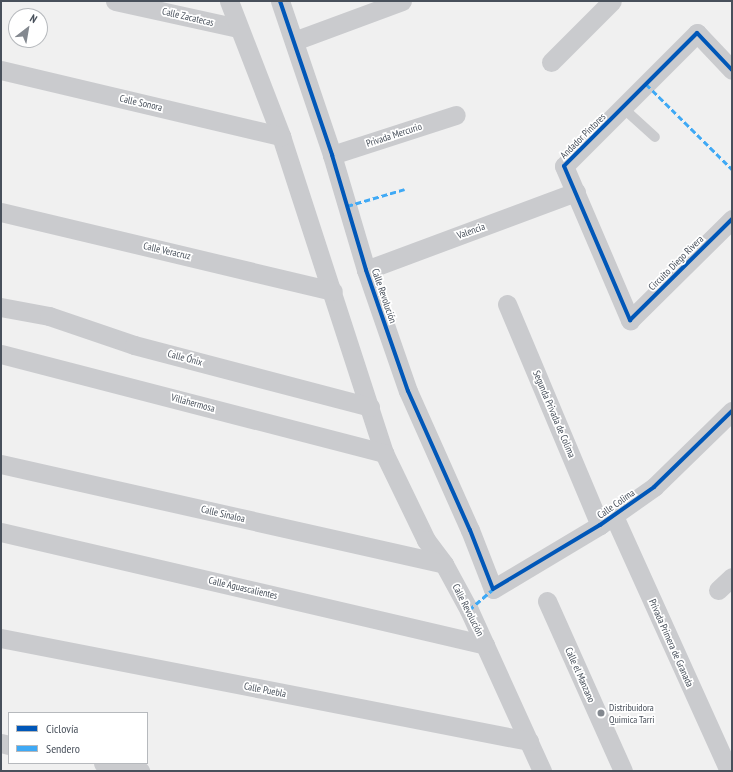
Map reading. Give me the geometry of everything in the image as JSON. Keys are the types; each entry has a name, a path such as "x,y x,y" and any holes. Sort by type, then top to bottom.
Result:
{"street":[{"name":"Calle Zacatecas","path":"115,1 238,28"},
{"name":"Calle Revolución","path":"229,1 238,28 281,136 333,291 384,453 426,540 444,564 485,645 542,771"},
{"name":"Calle Revolución","path":"280,1 332,154 366,270 408,391 470,530 493,589"},
{"path":"294,40 402,1"},
{"path":"551,62 612,1"},
{"name":"Andador Pintores","path":"630,320 564,166 697,33 732,70"},
{"name":"Calle Sonora","path":"1,70 281,136"},
{"name":"Privada Mercurio","path":"332,154 456,115"},
{"name":"Valencia","path":"366,270 576,192"},
{"name":"Calle Veracruz","path":"1,212 333,291"},
{"name":"Circuito Diego Rivera","path":"630,320 732,219"},
{"name":"Segunda Privada de Colima","path":"507,304 607,519"},
{"name":"Calle Ónix","path":"1,307 49,316 134,345 370,406"},
{"name":"Villahermosa","path":"1,354 384,453"},
{"name":"Calle Colima","path":"493,589 607,519 654,487 732,411"},
{"name":"Calle Sinaloa","path":"1,464 444,564"},
{"name":"Privada Primera de Granada","path":"607,519 729,771"},
{"name":"Calle Aguascalientes","path":"1,532 485,645"},
{"path":"718,590 732,577"},
{"name":"Calle el Manzano","path":"547,601 623,771"},
{"name":"Calle Puebla","path":"1,638 529,741"},
{"path":"108,764 140,771"}],"lane":[{"path":"623,108 656,137"}],"marked path":[{"path":"646,84 732,169"},
{"path":"347,206 405,189"},
{"path":"469,610 493,589"}],"cycle path":[{"path":"280,1 332,155 366,270 408,391 470,530 493,589 600,525 654,487 732,411"},
{"path":"732,70 697,33 564,166 630,320 732,219"}],"place":[{"name":"Distribuidora Quimica Tarri","path":"601,713"}]}
